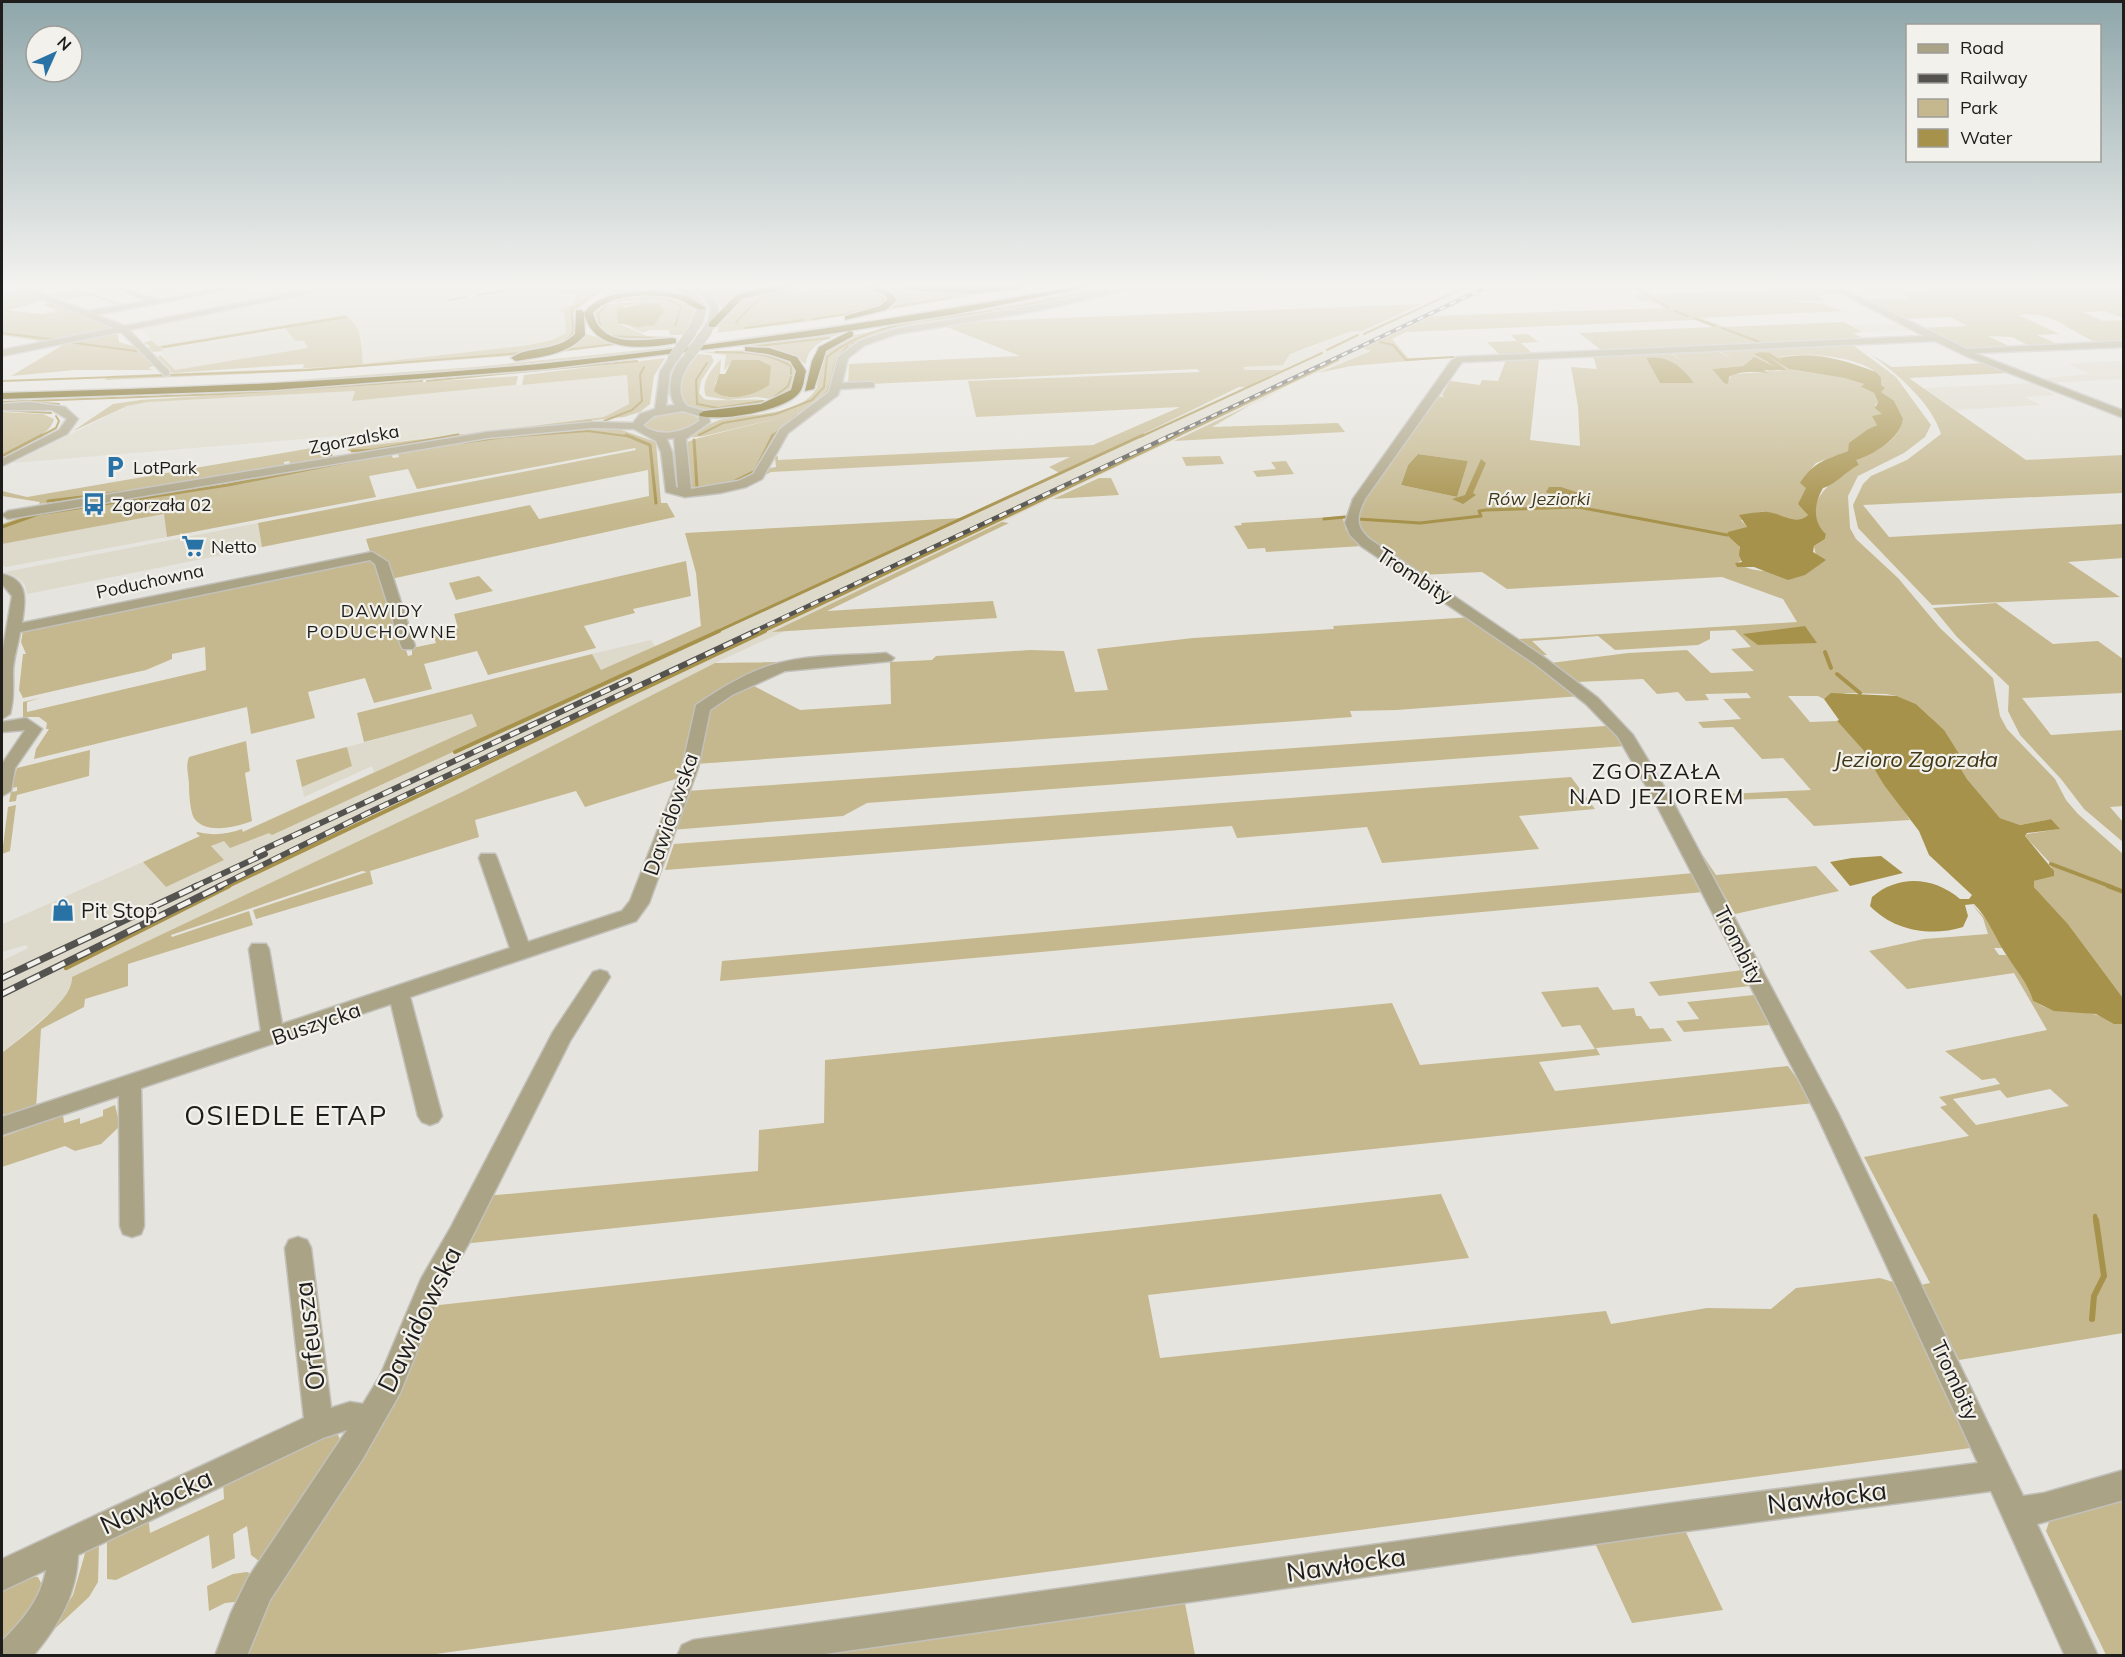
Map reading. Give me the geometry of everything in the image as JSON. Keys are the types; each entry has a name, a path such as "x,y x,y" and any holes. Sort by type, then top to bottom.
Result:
{"highway":[{"path":"2,387 291,376 478,364"},
{"path":"2,396 368,380 539,364"},
{"path":"705,417 750,409 782,400 796,391 801,367 798,364"},
{"path":"705,417 765,411 795,400 808,390 814,364"}],"street":[{"path":"156,364 165,374"},
{"path":"660,410 665,372 670,364"},
{"path":"683,364 675,386 678,404 705,417 701,426 684,433 655,434 642,431 638,423 660,410 683,408"},
{"path":"655,434 661,439 667,453 669,488 685,493 734,486 758,476 784,431 822,405 837,386 843,364"},
{"name":"Trombity","path":"1453,364 1359,500 1350,516 1351,529 1366,543 1543,663 1592,701 1625,735 1664,800 1804,1069 2000,1475 2082,1656"},
{"path":"1995,364 2061,393 2124,416"},
{"path":"837,386 870,385"},
{"path":"597,425 648,410 662,394"},
{"path":"2,407 60,409 73,417 71,425 58,435 2,463"},
{"name":"Zgorzalska","path":"6,511 233,479 444,441 638,423"},
{"path":"684,433 680,440 685,493"},
{"name":"Poduchowna","path":"13,629 364,556 376,557 381,562 408,646"},
{"path":"2,578 13,585 19,596 3,679 8,688 2,714"},
{"name":"Dawidowska","path":"629,916 639,903 690,768 702,708 726,692 781,667 805,663 885,658"},
{"path":"2,727 26,723 33,729 8,768 2,791"},
{"path":"488,858 522,953"},
{"name":"Buszycka","path":"2,1126 399,995 629,916"},
{"path":"259,949 273,1037"},
{"name":"Dawidowska","path":"231,1656 242,1624 259,1589 352,1450 399,1367 430,1287 512,1136 561,1038 600,977"},
{"path":"399,995 430,1116"},
{"path":"130,1084 132,1226"},
{"name":"Orfeusza","path":"298,1248 319,1425"},
{"name":"Nawłocka","path":"2,1575 319,1425 350,1416 369,1418"},
{"name":"Nawłocka","path":"693,1656 1661,1519 2000,1475"},
{"path":"2016,1512 2043,1508 2124,1485"},
{"path":"9,1656 38,1625 55,1597 62,1576 63,1545"}],"shaded area":[{"path":"169,364 209,364 174,370"},
{"path":"1338,364 1293,383 1262,401 1241,408 774,631 785,631 715,663 462,792 73,977 73,982 60,1004 2,1053 2,961 28,948 26,945 2,952 3,924 143,862 166,887 224,860 211,846 374,772 372,766 304,797 302,787 352,766 347,747 472,714 477,725 601,670 592,654 651,640 655,646 701,626 699,615 745,617 1280,370 1244,370 1243,366"},
{"path":"2069,364 2123,364 2123,379 2045,383 2036,379 2090,374"},
{"path":"627,375 629,404 604,417 333,449 338,436 13,463 127,406 148,402 355,391 352,401"},
{"path":"2032,383 2055,395 2025,397 2040,405 1955,410 1924,388"},
{"path":"165,514 167,537 6,567 2,565 2,544"},
{"path":"258,523 262,547 27,594 25,585 19,579 5,572"}],"green space":[{"path":"31,364 154,366 148,368 154,370 75,370 11,376"},
{"path":"165,364 169,364 175,370 209,364 299,364 174,373 169,372 170,369"},
{"path":"304,364 395,364 289,372 105,380 109,376 82,377 344,367 303,368"},
{"path":"520,364 296,382 297,380"},
{"path":"613,364 661,364 654,376 650,404 640,412 624,417 477,432 604,417 629,404 627,375 522,385 524,375"},
{"path":"691,364 712,364 701,381 699,393 704,399 768,402 750,407 713,411 691,407 683,403 681,387"},
{"path":"717,364 721,364 720,373 715,384 726,397 745,395 748,364 792,364 795,369 790,390 773,399 757,397 728,400 706,396 706,381"},
{"path":"836,364 829,390 810,408 797,414 801,414 773,439 757,472 739,481 699,489 692,487 687,442 791,415 704,436 686,438 689,434 723,419 774,412 799,405 817,388 819,365"},
{"path":"849,364 1283,364 1243,367 1245,370 1282,370 1247,387 1239,387 1061,474 1049,467 1070,457 771,472 765,475 770,468 776,467 775,457 778,456 778,460 1093,445 1180,407 976,417 968,381 1200,372 1197,369 848,385"},
{"path":"1339,364 1371,364 1351,366 1318,373"},
{"path":"1504,364 1538,364 1530,440 1580,446 1578,406 1571,367 1597,369 1596,364 1650,364 1660,383 1694,383 1676,364 1745,364 1712,369 1724,383 1734,374 1769,372 1764,369 1779,371 1786,369 1778,364 1783,364 1794,370 1844,378 1864,384 1862,388 1874,393 1878,402 1875,405 1883,415 1875,420 1877,425 1850,443 1848,451 1816,463 1804,478 1807,488 1800,500 1808,515 1792,519 1762,512 1741,520 1747,527 1734,540 1739,544 1742,560 1737,563 1747,568 1766,571 1786,567 1816,556 1814,546 1825,539 1826,534 1817,524 1816,503 1829,485 1859,465 1855,460 1885,445 1901,427 1903,419 1880,392 1881,377 1862,364 1879,364 1896,377 1931,425 1925,437 1904,453 1858,476 1848,496 1850,528 1856,539 1898,578 1940,628 1993,678 2000,716 2007,729 2055,779 2066,800 2078,814 2123,854 2123,998 2068,924 2034,887 2034,881 2053,876 2051,864 2025,836 2059,829 2051,819 2020,825 2000,818 1967,779 1961,769 1961,757 1932,719 1916,704 1886,694 1846,693 1824,699 1818,696 1788,696 1810,722 1837,721 1863,750 1910,820 1814,826 1787,798 1730,800 1725,794 1811,790 1783,758 1762,759 1733,727 1703,728 1698,722 1741,719 1723,699 1751,698 1747,693 1705,694 1709,700 1686,701 1678,692 1657,694 1643,679 1577,682 1551,663 1628,653 1687,650 1711,673 1754,671 1731,649 1751,647 1735,630 1710,631 1710,639 1698,645 1615,650 1598,636 1532,641 1547,655 1542,655 1519,639 1797,622 1783,599 1722,577 1507,589 1482,572 1421,575 1367,540 1354,519 1364,499 1436,396 1444,397 1442,395 1450,381 1480,385 1482,380 1498,381","holes":["1418,454 1468,461 1457,497 1401,485 1408,465"]},
{"path":"1883,364 1892,367 1989,364 2008,373 1909,378 2026,460 2123,455 2123,493 1863,505 1889,537 2123,524 2123,558 2068,562 2120,597 1932,605 1858,528 1853,505 1863,484 1871,476 1907,460 1941,434 1930,411 1912,389"},
{"path":"518,376 516,385 352,401 355,391 148,402 127,406 73,431 113,404 140,400"},
{"path":"1252,404 1212,427 1338,423 1345,432 1174,441"},
{"path":"2,412 43,414 54,419 40,436 2,455"},
{"path":"672,412 689,413 700,419 698,423 691,426 664,433 643,426 644,421 655,415"},
{"path":"616,428 656,442 661,503 667,503 675,517 391,579 380,555 370,552 366,539 530,505 539,519 649,496 648,470 262,547 258,523 636,450 635,448 417,489 408,469 369,476 376,497 167,537 164,514 2,544 2,524 35,512 223,484 390,452 393,458 399,457 397,451 530,433"},
{"path":"469,433 363,452 348,451 348,448"},
{"path":"335,444 330,458 291,465 289,461 284,462 284,468 166,488 39,504 40,502 2,496 2,491 27,497"},
{"path":"1220,456 1224,464 1186,466 1182,457"},
{"path":"1286,461 1294,474 1257,477 1253,471 1276,469 1271,462"},
{"path":"1099,478 1111,478 1119,495 1053,499"},
{"path":"1345,516 1343,519 1346,530 1362,546 1266,552 1265,548 1248,549 1234,526 1242,525 1241,523"},
{"path":"962,518 272,835 269,833 230,848 224,841 211,846 224,860 166,887 143,862 200,836 196,833 198,832 220,834 242,829 243,832 477,726 472,714 364,742 357,713 592,654 601,670 701,626 696,573 685,533"},
{"path":"1002,522 1009,523 827,611 993,601 997,618 772,632"},
{"path":"372,559 376,563 408,656 412,655 412,648 436,643 433,634 458,628 454,614 686,561 691,596 633,609 635,613 584,626 596,648 488,675 477,651 424,664 432,689 374,703 365,678 308,692 315,718 251,734 247,707 34,759 36,749 49,729 46,729 47,723 39,717 23,717 23,702 40,698 27,702 27,712 206,670 205,647 172,654 172,659 146,670 23,698 19,690 23,654 26,654 21,642 23,631"},
{"path":"479,576 493,591 456,600 449,583"},
{"path":"1996,603 2053,644 2098,641 2123,659 2123,693 2022,698 2051,735 2123,730 2123,806 2110,807 2123,822 2123,842 2084,809 2061,779 2020,735 2008,711 2009,686 1957,637 1933,608"},
{"path":"1472,617 1581,696 1397,710 1350,711 1352,717 696,764 708,707 752,685 800,710 891,704 890,662 932,660 936,656 1030,650 1064,651 1075,692 1108,690 1097,649 1193,638 1334,629 1333,626"},
{"path":"786,662 698,706 693,717 682,777 585,807 576,791 475,820 479,837 370,871 373,884 256,919 253,910 367,872 362,871 171,935 172,937 249,911 253,925 128,964 128,986 85,999 84,1007 41,1029 36,1109 14,1117 2,1114 2,1053 55,1008 70,987 72,977 462,792 715,663"},
{"path":"1612,727 1625,746 867,803 843,816 671,830 687,791"},
{"path":"246,741 250,771 245,773 252,821 222,828 213,828 199,823 194,818 191,807 187,768 189,757"},
{"path":"347,747 352,766 302,787 296,760"},
{"path":"90,750 89,776 17,795 16,801 9,802 11,792 17,791 17,787 11,788 17,768"},
{"path":"1571,777 1595,809 1519,816 1539,849 1382,863 1367,827 1237,838 1232,826 665,870 674,844"},
{"path":"16,805 10,851 2,854 8,807"},
{"path":"1690,836 1716,875 1816,866 1839,891 1735,914"},
{"path":"1694,873 1704,892 720,981 722,961"},
{"path":"1972,904 1988,921 2003,948 1994,948 1999,955 2006,955 2025,982 2033,1001 2059,1011 2088,1013 2123,1024 2123,1333 1959,1360 1920,1285 1930,1283 1864,1157 1969,1136 1940,1107 1947,1105 1939,1097 2000,1084 1995,1078 1982,1080 1945,1051 2047,1030 2014,973 1907,989 1869,951 1924,939 1988,934 1983,918","holes":["2050,1089 2069,1106 1976,1125 1953,1099 2000,1090 2007,1098"]},
{"path":"1743,970 1750,986 1659,996 1649,982"},
{"path":"1598,987 1613,1010 1634,1008 1636,1016 1641,1016 1650,1029 1663,1028 1672,1041 1596,1048 1600,1055 1539,1062 1555,1091 1788,1066 1814,1103 462,1244 485,1196 758,1171 759,1130 824,1123 825,1060 1392,1003 1420,1065 1595,1049 1580,1025 1562,1027 1541,992"},
{"path":"1754,995 1769,1025 1684,1032 1676,1021 1699,1019 1687,1002"},
{"path":"115,1105 120,1126 101,1144 75,1151 65,1146 2,1167 2,1137 63,1115 64,1123 80,1118 80,1124 103,1116 103,1110"},
{"path":"1441,1194 1469,1258 1148,1295 1160,1358 1606,1311 1611,1324 1707,1308 1771,1309 1796,1288 1880,1278 1893,1282 1903,1293 1978,1447 428,1655 244,1656 247,1641 430,1306"},
{"path":"330,1433 337,1433 340,1439 339,1447 268,1558 259,1561 251,1555 247,1526 233,1534 235,1558 212,1569 209,1535 116,1580 107,1579 107,1532 148,1514 150,1533 224,1499 223,1480"},
{"path":"2123,1492 2123,1655 2106,1655 2046,1531 2053,1510"},
{"path":"1682,1524 1723,1610 1632,1623 1594,1541"},
{"path":"99,1542 98,1582 89,1597 47,1636 73,1595 86,1550"},
{"path":"247,1572 254,1575 244,1601 225,1603 209,1611 207,1586 233,1574"},
{"path":"26,1576 38,1577 42,1585 25,1618 2,1645 2,1586"},
{"path":"1184,1598 1195,1655 777,1656"}],"water":[{"path":"730,364 771,366 769,385 742,396 727,397 714,391 719,374 725,374"},
{"path":"1650,364 1676,364 1694,383 1660,383"},
{"path":"1745,364 1774,366 1771,364 1779,364 1787,370 1764,370 1769,373 1738,373 1729,377 1728,384 1724,383 1712,369"},
{"path":"1781,364 1854,364 1876,372 1881,377 1881,385 1885,388 1881,392 1894,401 1903,419 1897,433 1885,445 1870,455 1856,460 1859,465 1823,488 1816,512 1818,524 1826,534 1825,539 1814,546 1813,552 1826,560 1805,575 1788,580 1754,567 1737,567 1735,563 1742,562 1739,555 1740,547 1727,535 1728,532 1747,527 1739,515 1768,512 1798,519 1808,515 1798,504 1806,488 1800,483 1805,476 1821,462 1848,451 1849,443 1877,425 1872,416 1882,414 1875,408 1878,402 1874,393 1861,387 1864,384 1844,378 1789,369"},
{"path":"1418,454 1468,461 1457,497 1401,485 1408,465"},
{"path":"1481,459 1486,463 1473,493 1476,495 1463,504 1452,499 1465,495"},
{"path":"1549,487 1561,487 1585,495 1585,501 1570,502 1559,499 1546,492"},
{"path":"1805,626 1817,643 1758,645 1743,634"},
{"name":"Jezioro Zgorzała","path":"1831,693 1897,696 1916,704 1944,730 1961,757 1961,769 1967,779 2000,818 2020,825 2051,819 2060,829 2027,833 2025,836 2054,871 2054,876 2034,881 2034,887 2068,924 2123,998 2123,1024 2114,1024 2096,1014 2054,1011 2033,1001 2025,983 1984,916 1974,904 1965,905 1968,916 1963,927 1938,931 1914,930 1902,926 1890,921 1870,906 1872,897 1882,890 1905,882 1916,881 1939,886 1960,899 1969,899 1972,895 1929,855 1919,831 1884,785 1863,750 1837,721 1839,720 1824,699"},
{"path":"1881,856 1903,873 1850,886 1830,862 1852,858"}],"waterway":[{"path":"2,381 309,370 380,364"},
{"path":"427,381 602,364"},
{"path":"706,364 696,380 697,404 718,408 763,401"},
{"path":"788,364 791,366 791,374"},
{"path":"699,435 723,423 776,414 812,400 824,387 826,364"},
{"path":"833,372 835,364"},
{"path":"1140,437 1297,364"},
{"path":"1175,437 1329,364"},
{"path":"604,421 632,410 642,401 640,375 644,367"},
{"path":"820,399 828,391 833,375"},
{"path":"774,397 788,386 791,377"},
{"path":"2,402 222,394 422,381"},
{"path":"42,403 59,404"},
{"path":"803,411 812,405"},
{"path":"2,410 51,413"},
{"path":"773,436 797,415"},
{"path":"39,437 56,428 59,421 56,416"},
{"path":"450,437 591,421"},
{"path":"503,437 588,431 630,437"},
{"path":"2,456 42,435"},
{"path":"352,451 374,450 458,435"},
{"path":"465,442 515,435"},
{"path":"626,435 630,437"},
{"path":"716,632 1143,435"},
{"path":"762,632 1179,435"},
{"path":"731,483 755,471 773,436"},
{"path":"630,437 650,445 656,503"},
{"path":"694,440 697,488 700,488"},
{"path":"322,460 331,455"},
{"path":"2,527 38,514 228,485 371,457"},
{"path":"48,501 124,492"},
{"name":"Rów Jeziorki","path":"1358,519 1420,523 1481,516 1479,511 1486,510 1578,507 1727,535"},
{"name":"Rów Jeziorki","path":"1324,519 1345,517"},
{"path":"455,752 719,631"},
{"path":"226,887 765,631"},
{"name":"Rów Jeziorki","path":"1825,652 1831,668"},
{"name":"Rów Jeziorki","path":"1837,674 1860,693"},
{"name":"Rów Jeziorki","path":"2051,864 2112,887"},
{"path":"66,968 229,886"},
{"name":"Rów Jeziorki","path":"2108,886 2124,892"},
{"path":"2095,1216 2096,1221"},
{"path":"2092,1319 2094,1296 2104,1276 2096,1220"}],"railway":[{"path":"1168,437 1323,364"},
{"path":"753,632 1172,435"},
{"path":"218,887 368,813 756,631"},
{"path":"256,853 629,680"},
{"path":"194,887 265,854"},
{"path":"2,978 197,886"},
{"path":"2,994 221,886"}],"place":[{"name":"LotPark","path":"115,467"},
{"name":"Zgorzała 02","path":"94,504"},
{"name":"Netto","path":"193,546"},
{"name":"Pit Stop","path":"63,910"}],"district":[{"name":"DAWIDY PODUCHOWNE","path":"382,620"},
{"name":"ZGORZAŁA NAD JEZIOREM","path":"1657,784"},
{"name":"OSIEDLE ETAP","path":"286,1115"}]}
